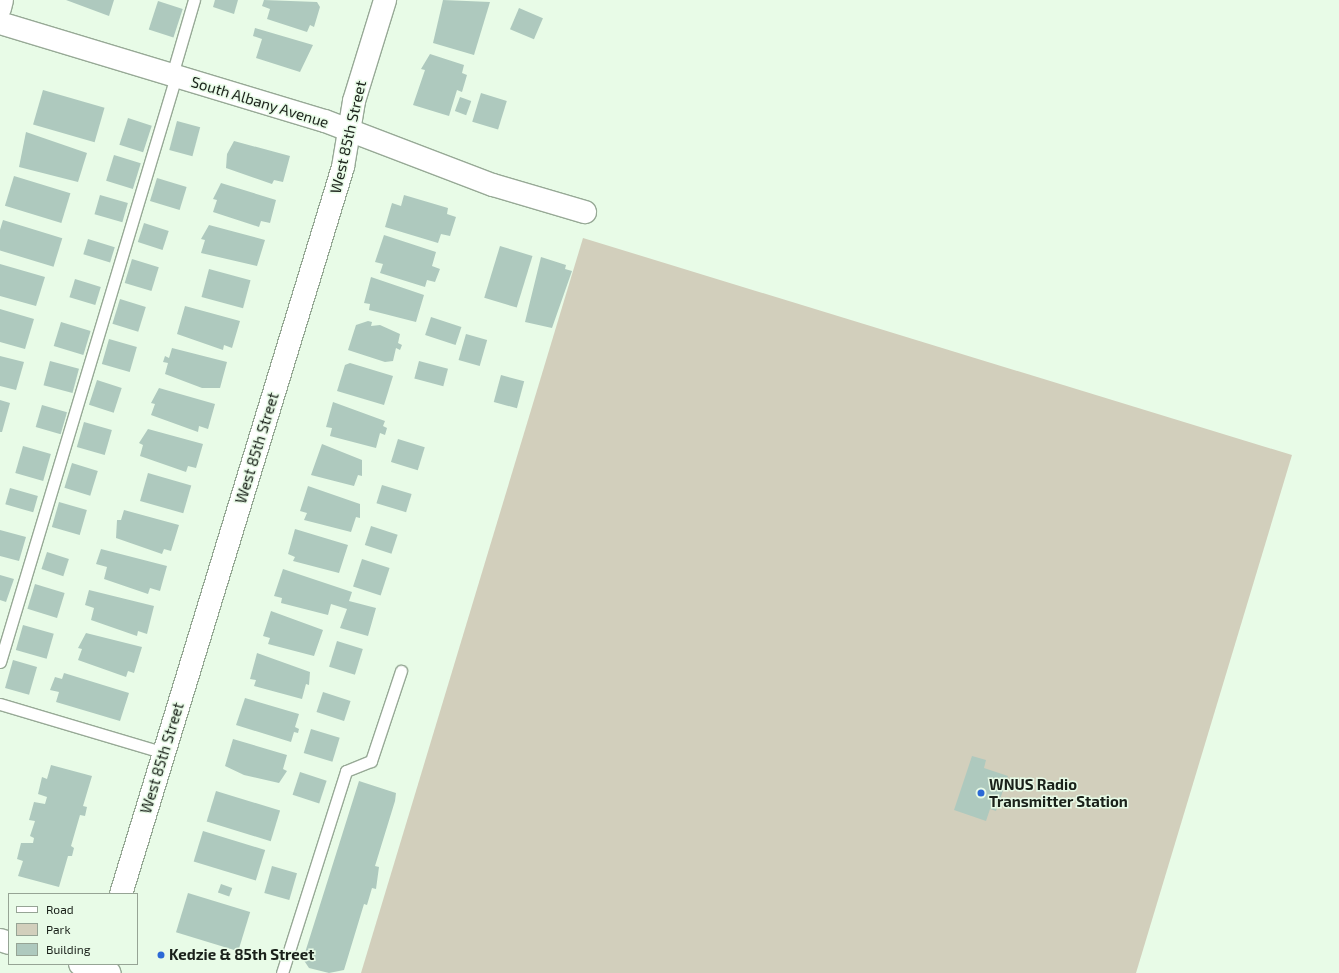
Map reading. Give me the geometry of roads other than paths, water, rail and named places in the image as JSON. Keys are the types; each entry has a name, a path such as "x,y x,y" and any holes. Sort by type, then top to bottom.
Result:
{"street":[{"path":"0,8 2,0"},
{"name":"West 85th Street","path":"120,893 343,167 349,131 385,0"},
{"name":"South Albany Avenue","path":"0,23 174,75 349,131 493,185 585,212"}],"lane":[{"path":"0,662 174,75 194,0"},
{"path":"282,973 346,771 371,761 401,671"},
{"path":"0,704 164,753"}],"place":[{"name":"WNUS Radio Transmitter Station","path":"981,793"},
{"name":"Kedzie & 85th Street","path":"161,955"}]}
